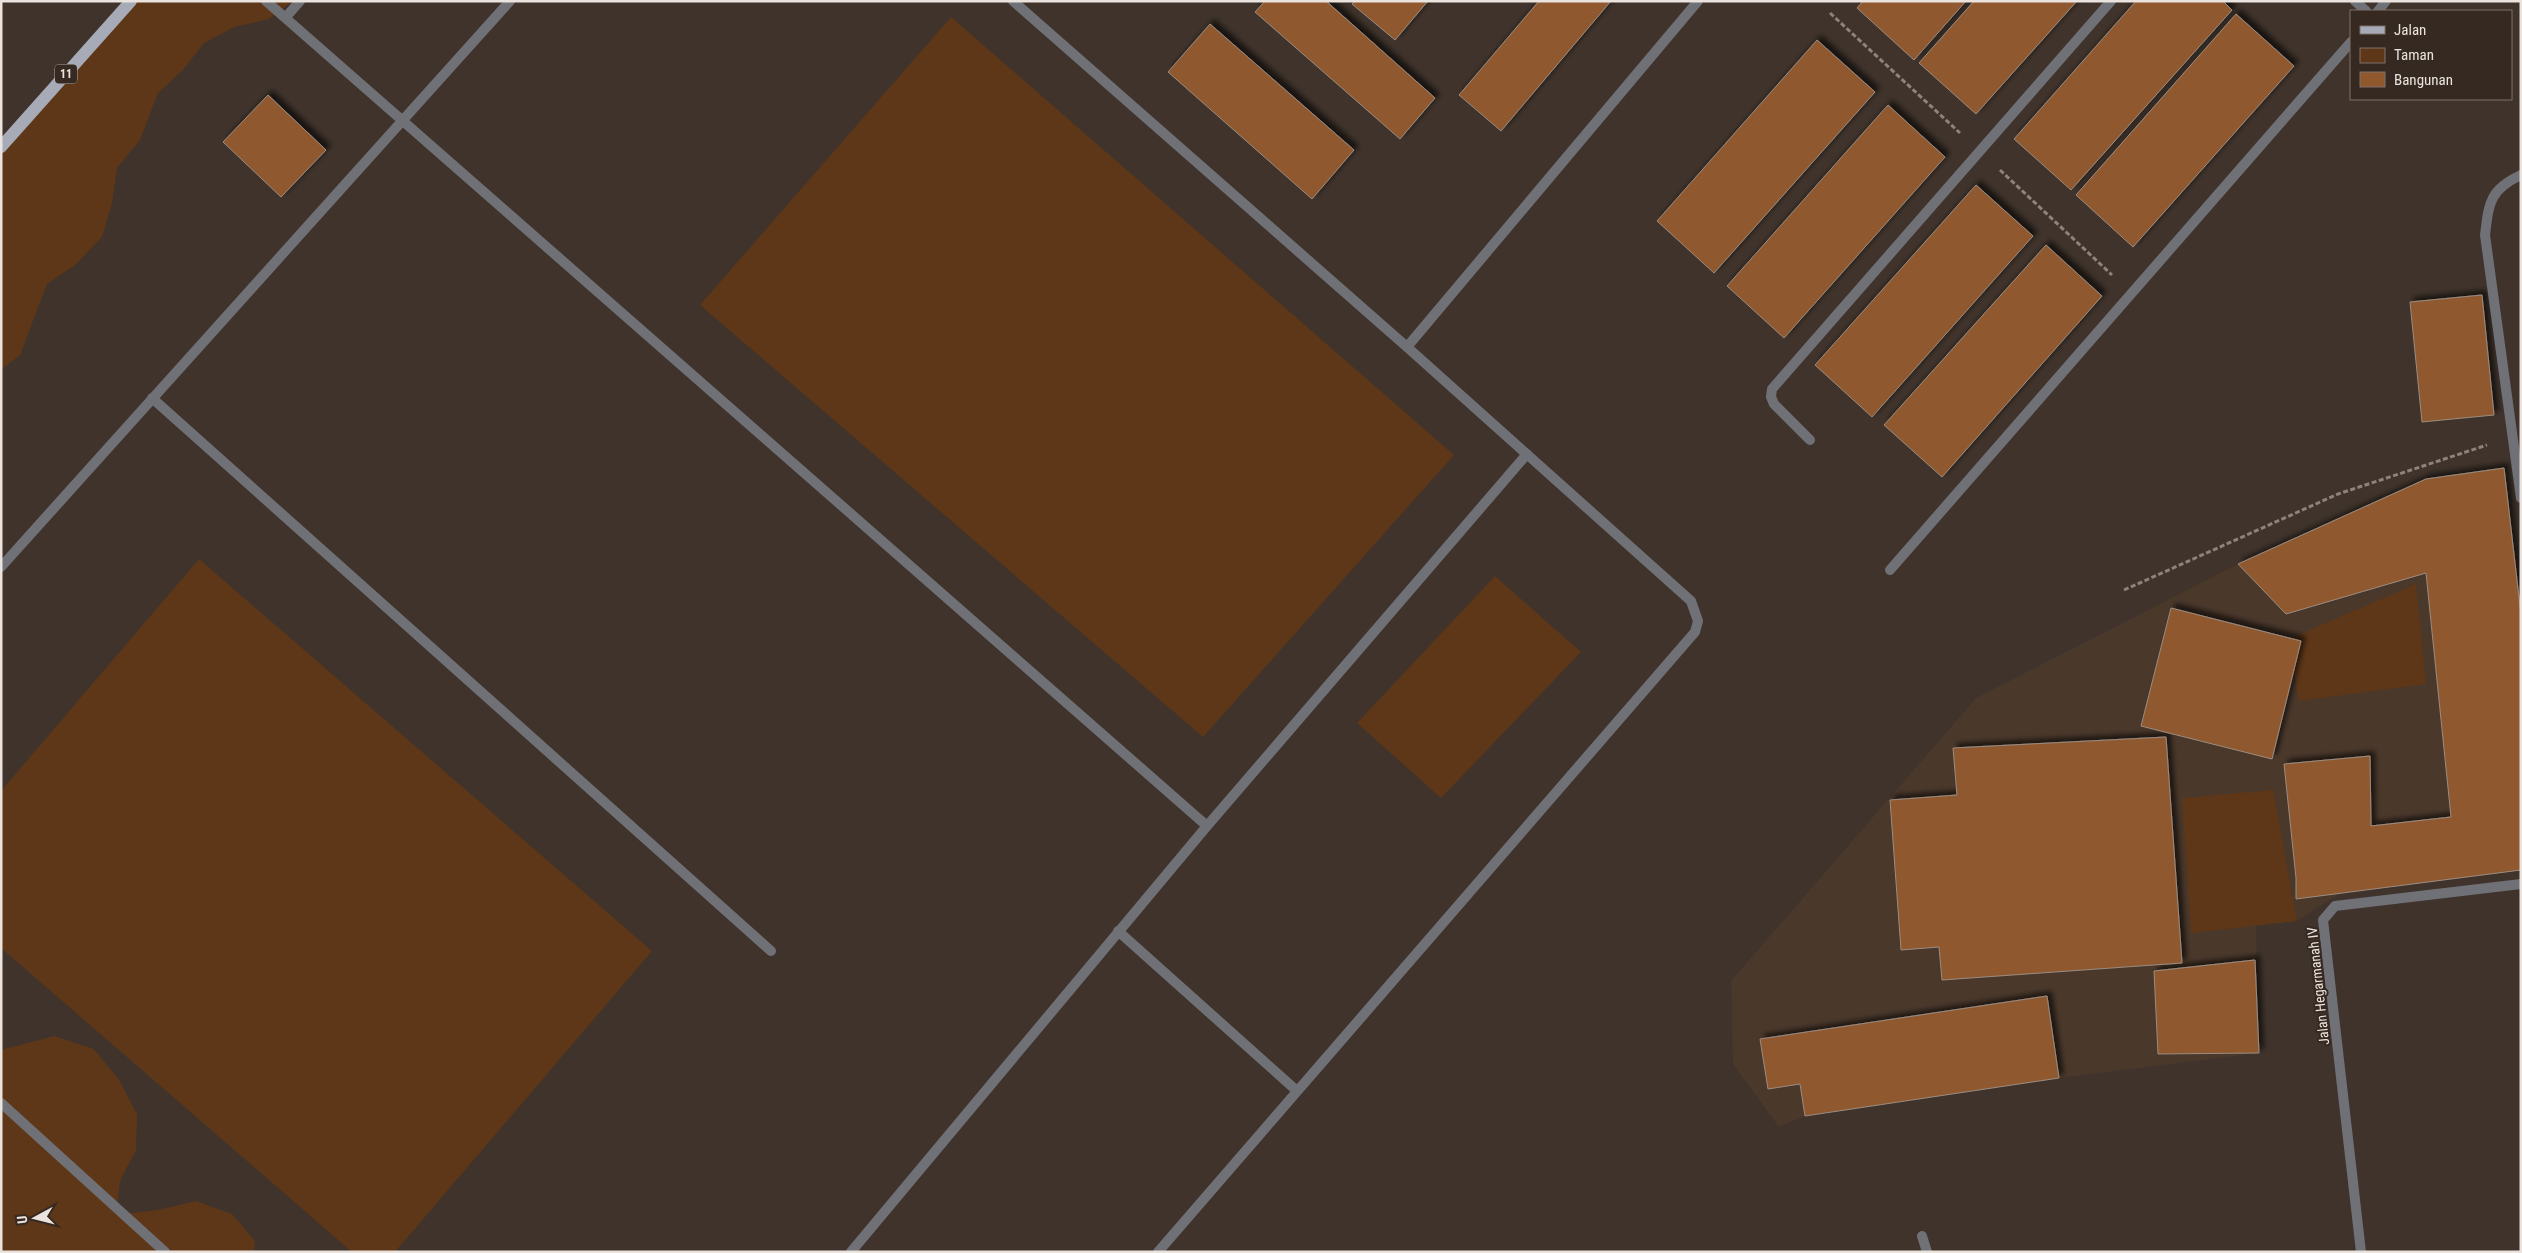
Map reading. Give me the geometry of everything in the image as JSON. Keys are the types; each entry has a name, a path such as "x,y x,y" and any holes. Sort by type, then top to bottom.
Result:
{"main road":[{"name":"11","path":"1,147 131,1"}],"street":[{"path":"266,1 1207,826"},
{"path":"286,18 300,1"},
{"path":"1,567 510,1"},
{"path":"1013,1 1407,347 1691,601 1698,620 1695,632 1158,1252"},
{"path":"1407,347 1698,1"},
{"path":"1810,440 1774,404 1771,397 1772,389 2111,1"},
{"path":"2355,1 2365,10"},
{"path":"1890,570 2350,43"},
{"path":"2521,175 2498,188 2489,204 2485,235 2521,498"},
{"path":"152,398 771,951"},
{"path":"851,1252 1118,931 1527,454"},
{"name":"Jalan Hegarmanah IV","path":"2361,1252 2323,920 2335,906 2521,884"},
{"path":"1118,931 1297,1091"},
{"path":"1,1103 165,1252"},
{"path":"1922,1236 1927,1252"}],"path":[{"path":"2124,590 2338,494 2512,436"}],"shaded area":[{"path":"2504,468 2521,610 2521,865 2341,893 2297,921 2256,925 2259,1053 2059,1078 1805,1116 1779,1127 1733,1064 1731,981 1976,698 2238,564"}],"green space":[{"path":"137,1 293,1 269,19 234,27 204,43 183,70 158,93 140,140 117,168 112,203 102,237 75,265 47,284 20,355 1,370 1,154"},
{"path":"951,17 1454,455 1203,737 700,305"},
{"path":"199,559 652,951 395,1252 352,1252 1,948 1,791"},
{"path":"1495,576 1581,652 1441,798 1357,723"},
{"path":"2416,584 2426,684 2299,701 2289,639"},
{"path":"2273,790 2297,921 2191,933 2182,798"},
{"path":"54,1036 94,1049 119,1080 137,1114 136,1150 120,1181 116,1215 158,1210 196,1201 232,1214 255,1241 254,1252 1,1252 1,1050"}],"building":[{"path":"1265,1 1326,1 1435,98 1400,139 1255,12"},
{"path":"1355,1 1428,1 1395,40 1352,4"},
{"path":"1539,1 1611,1 1501,131 1459,95"},
{"path":"1863,1 1966,1 1914,60 1857,8"},
{"path":"1974,1 2077,1 1976,114 1919,63"},
{"path":"2136,1 2223,1 2232,10 2071,190 2014,139"},
{"path":"2236,14 2294,66 2133,247 2076,195"},
{"path":"1210,24 1354,150 1312,199 1168,72"},
{"path":"1817,40 1875,92 1714,273 1657,221"},
{"path":"268,95 326,150 281,197 223,142"},
{"path":"1888,105 1945,157 1784,338 1727,286"},
{"path":"1976,185 2033,236 1872,417 1815,365"},
{"path":"2046,245 2102,296 1942,477 1884,425"},
{"path":"2482,295 2494,415 2422,422 2410,302"},
{"path":"2504,468 2521,615 2521,870 2296,899 2296,878 2284,764 2370,756 2371,826 2451,817 2426,573 2286,614 2238,564 2426,479"},
{"path":"2171,608 2301,641 2272,759 2141,726"},
{"path":"2166,737 2182,963 1942,980 1939,947 1901,950 1890,800 1957,795 1953,748"},
{"path":"2255,960 2259,1053 2158,1054 2154,971"},
{"path":"2047,996 2059,1078 1805,1116 1800,1084 1768,1089 1760,1039"}]}
